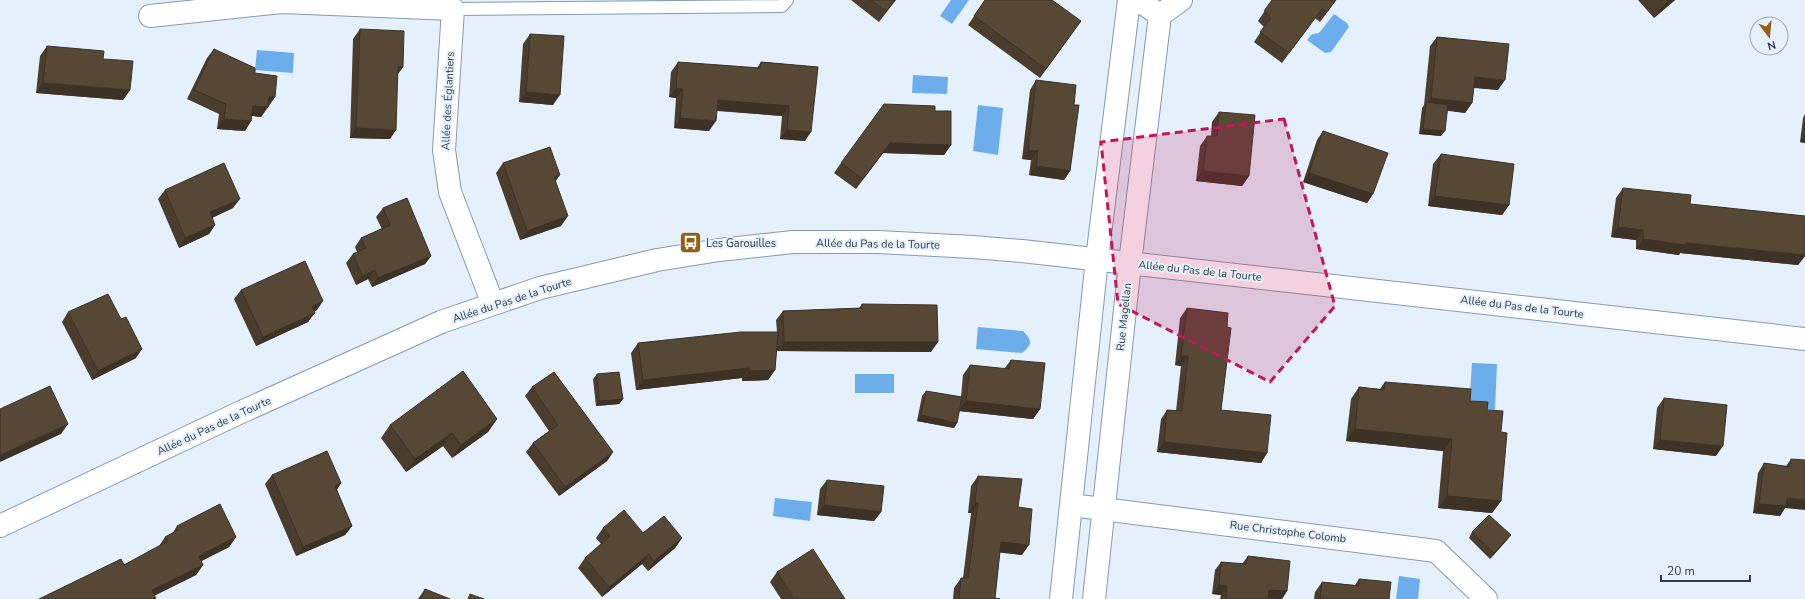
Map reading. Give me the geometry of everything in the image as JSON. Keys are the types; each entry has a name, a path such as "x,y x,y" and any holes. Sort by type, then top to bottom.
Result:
{"street":[{"path":"1061,599 1097,259 1129,0"},
{"path":"1138,0 1160,15 1181,0"},
{"path":"150,16 282,2 453,4"},
{"name":"Allée des Églantiers","path":"453,4 444,150 450,192 493,304"},
{"name":"Rue Magellan","path":"1094,599 1130,263 1160,15"},
{"name":"Allée du Pas de la Tourte","path":"0,526 239,413 441,322 540,288 657,260 793,242 878,242 973,247 1097,259 1805,339"},
{"name":"Rue Christophe Colomb","path":"1071,506 1436,551 1486,599"}],"lane":[{"path":"453,4 782,6 787,0"}],"highlighted area":[{"path":"1284,119 1335,306 1270,382 1118,304 1101,142"}],"water":[{"path":"951,0 969,0 952,24 940,16"},
{"path":"1334,14 1347,23 1349,27 1331,52 1325,53 1307,40 1312,34 1319,33"},
{"path":"257,50 294,53 293,73 255,70"},
{"path":"913,75 948,77 947,94 912,93"},
{"path":"978,105 1003,108 998,155 973,151"},
{"path":"978,327 1023,331 1030,340 1030,343 1028,348 1022,353 976,349"},
{"path":"1472,363 1497,364 1495,410 1469,409"},
{"path":"855,374 894,374 894,393 855,393"},
{"path":"775,498 812,502 810,521 773,516"},
{"path":"1399,576 1420,579 1418,599 1396,599"}],"building":[{"path":"871,0 895,0 886,11"},
{"path":"985,0 1052,0 1081,21 1046,69 974,16"},
{"path":"1272,0 1336,0 1326,13 1322,9 1289,53 1260,32 1271,18 1264,11"},
{"path":"1660,0 1669,0 1664,5"},
{"path":"360,29 404,31 403,67 398,67 396,130 356,128"},
{"path":"530,34 564,36 560,95 526,92"},
{"path":"1437,37 1509,44 1505,80 1475,77 1472,103 1431,98"},
{"path":"47,46 104,51 103,59 133,61 130,90 43,83"},
{"path":"214,49 255,68 255,73 277,76 275,97 269,97 268,107 253,106 251,121 224,119 226,104 194,90"},
{"path":"678,62 760,68 761,62 818,67 811,132 787,130 789,106 718,100 716,121 680,118 683,89 676,88"},
{"path":"1036,80 1076,85 1074,105 1079,105 1070,171 1036,166 1038,151 1028,150"},
{"path":"1426,102 1448,105 1445,131 1423,129"},
{"path":"884,104 935,106 935,111 951,111 951,145 890,143 863,179 841,163"},
{"path":"1219,112 1255,115 1249,176 1203,171 1207,136 1217,136"},
{"path":"1323,131 1388,153 1373,194 1309,173"},
{"path":"550,147 560,175 554,177 568,216 527,231 503,163"},
{"path":"1441,154 1514,164 1509,205 1435,196"},
{"path":"224,163 240,199 210,212 215,225 185,238 165,190"},
{"path":"1623,188 1691,195 1690,204 1805,216 1805,255 1686,243 1686,245 1643,239 1643,230 1618,227"},
{"path":"407,198 431,256 378,278 375,270 362,276 353,254 366,248 361,238 390,225 383,208"},
{"path":"305,261 323,301 312,306 315,313 263,337 241,290"},
{"path":"108,294 121,319 126,317 142,349 98,371 68,312"},
{"path":"862,304 937,305 938,342 784,342 783,311 862,308"},
{"path":"1187,308 1228,313 1227,327 1231,328 1221,410 1271,415 1267,453 1164,442 1167,410 1182,411 1188,356 1181,356"},
{"path":"741,332 778,332 775,370 749,371 749,368 643,380 638,343"},
{"path":"1011,360 1045,363 1040,409 966,401 970,365 1009,369"},
{"path":"463,371 497,419 461,445 452,433 415,459 390,425"},
{"path":"554,372 613,452 565,487 533,443 558,425 532,387"},
{"path":"619,372 623,399 599,401 597,374"},
{"path":"1385,382 1471,389 1470,401 1488,402 1487,410 1503,411 1501,432 1507,433 1501,501 1447,496 1452,439 1355,429 1359,387 1384,390"},
{"path":"50,386 68,424 0,455 0,409"},
{"path":"926,391 962,397 957,423 921,415"},
{"path":"1664,398 1727,405 1723,446 1660,440"},
{"path":"327,451 341,483 335,486 352,526 303,547 272,475"},
{"path":"1791,459 1805,460 1805,500 1787,498 1786,506 1759,504 1764,463 1790,467"},
{"path":"978,476 1022,479 1018,507 1032,509 1029,545 1001,542 995,598 1000,599 959,599 961,578 968,578 978,503 975,503"},
{"path":"827,480 884,486 881,512 824,505"},
{"path":"220,504 236,537 199,556 203,565 152,590 156,599 39,599 121,559 124,565 168,541 165,537 178,530 177,526"},
{"path":"624,510 643,533 664,516 682,538 654,561 649,554 609,587 585,558 610,536 603,528"},
{"path":"1489,515 1511,535 1494,553 1472,532"},
{"path":"813,549 845,599 794,599 777,572"},
{"path":"1248,556 1290,561 1287,591 1269,590 1268,599 1226,599 1227,586 1219,585 1221,562 1246,564"},
{"path":"1359,579 1391,582 1389,599 1320,599 1322,582 1359,586"},
{"path":"425,589 450,599 421,599"},
{"path":"470,594 484,599 468,599"}],"place":[{"name":"Les Garouilles","path":"691,243"}]}
